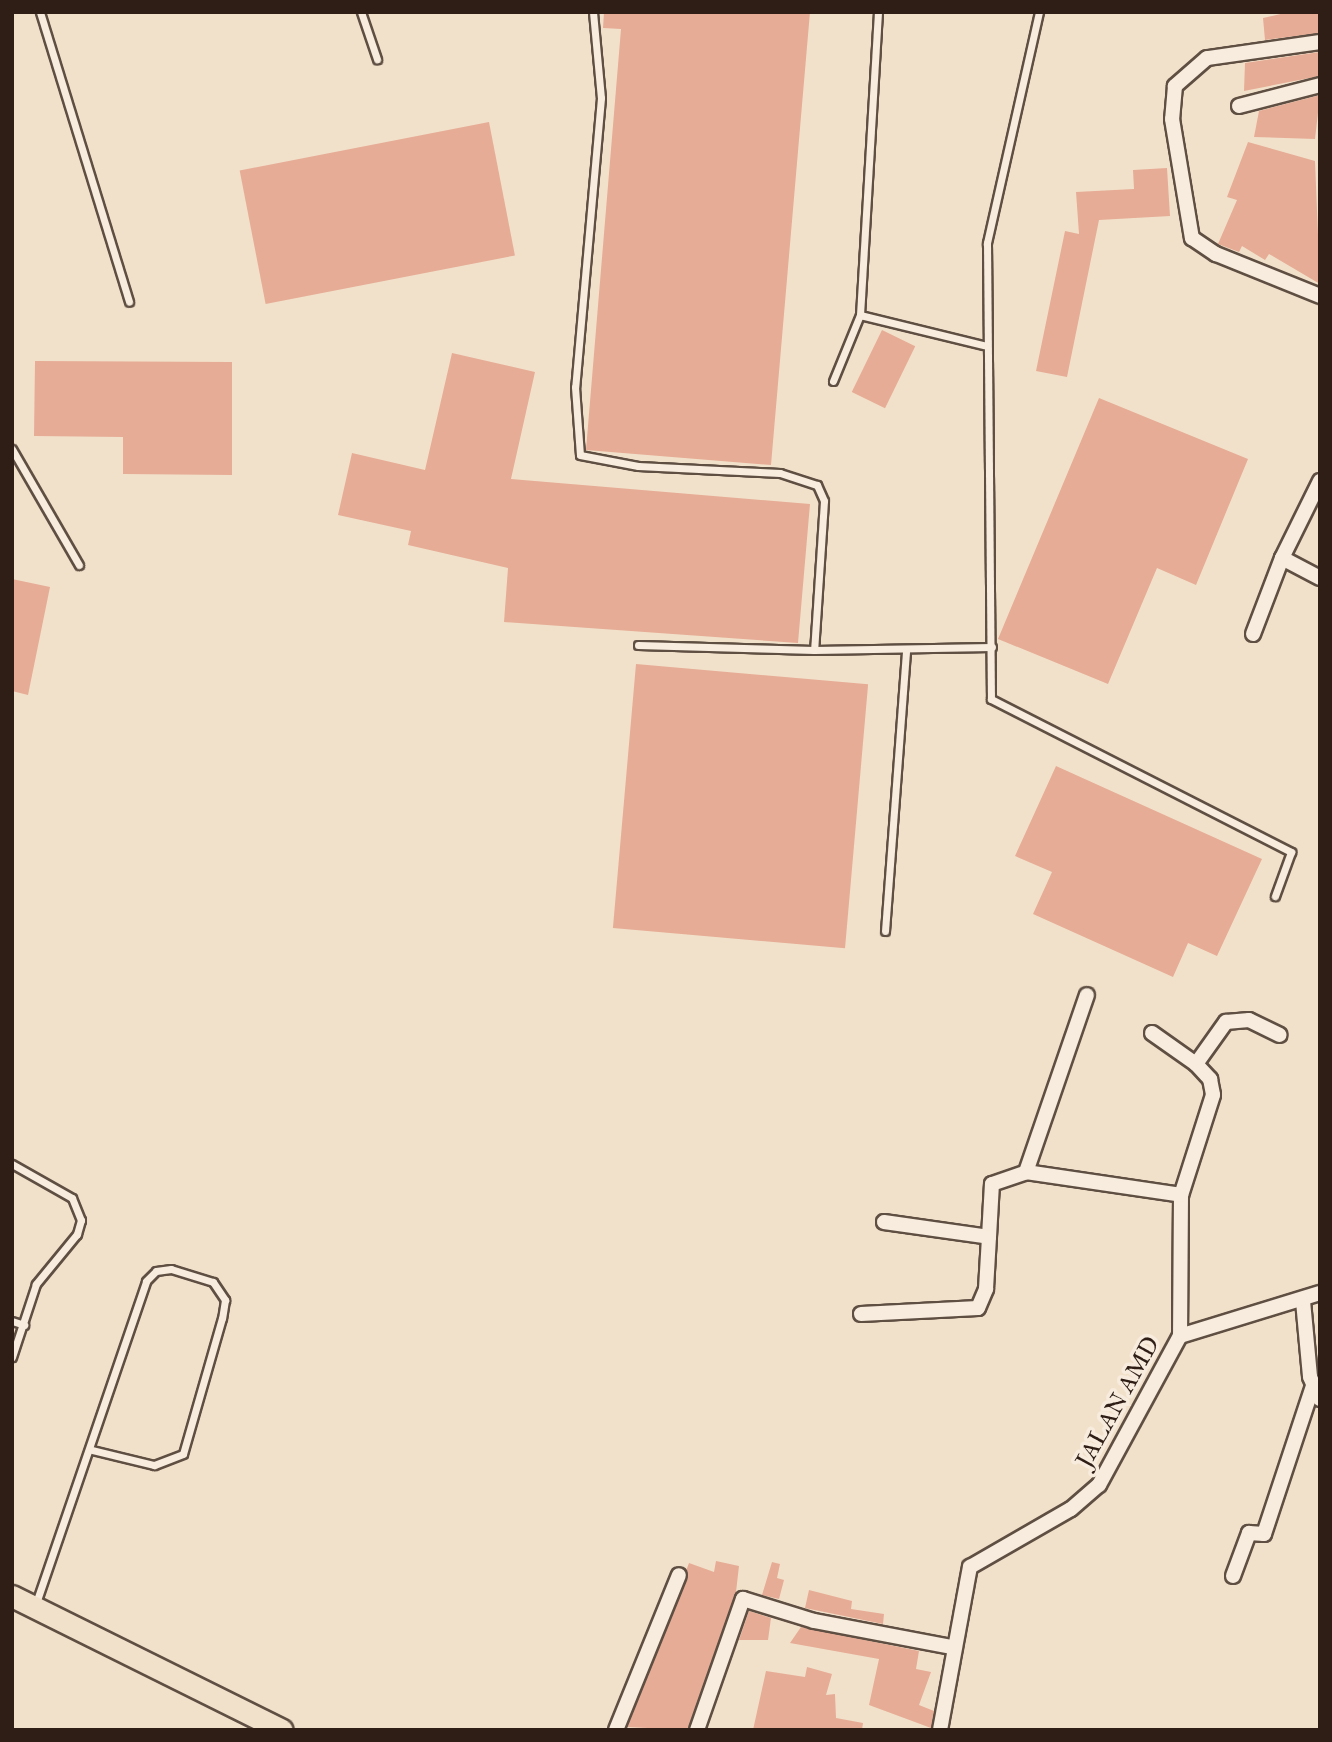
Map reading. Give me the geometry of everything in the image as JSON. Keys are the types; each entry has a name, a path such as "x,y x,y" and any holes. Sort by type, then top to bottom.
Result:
{"main road":[{"path":"12,1596 282,1730"}],"street":[{"path":"1320,42 1207,58 1175,86 1172,119 1192,238 1216,254 1320,296"},
{"path":"1239,106 1320,85"},
{"path":"1254,634 1282,558 1320,481"},
{"path":"1282,558 1320,578"},
{"path":"1026,1172 1087,995"},
{"path":"1196,1064 1226,1022 1249,1020 1280,1035"},
{"path":"1152,1033 1196,1064 1210,1079 1213,1095 1181,1195 1180,1336"},
{"path":"861,1314 978,1308 986,1289 992,1184 1026,1172 1181,1195"},
{"path":"884,1222 989,1237"},
{"name":"JALAN AMD","path":"940,1730 951,1647 970,1567 1072,1509 1099,1485 1180,1336 1303,1301 1320,1293"},
{"path":"1233,1576 1249,1533 1264,1534 1316,1393 1303,1301"},
{"path":"616,1730 679,1575"},
{"path":"697,1730 743,1599 814,1621 951,1647"}],"lane":[{"path":"40,12 130,302"},
{"path":"361,12 377,59"},
{"path":"593,12 601,98 576,446 580,455 599,462 780,473 817,485 824,501 814,650"},
{"path":"833,381 860,315 878,12"},
{"path":"1039,12 987,243 983,345 993,497 991,699 1291,852 1275,896"},
{"path":"860,315 983,345"},
{"path":"12,449 79,565"},
{"path":"638,645 905,652 992,647"},
{"path":"885,931 905,652"},
{"path":"12,1164 72,1198 81,1220 77,1234 37,1284 12,1357"},
{"path":"35,1606 92,1450 146,1281 156,1271 171,1269 213,1282 225,1300 222,1318 183,1454 154,1465 92,1450"},
{"path":"12,1321 24,1325"}],"building":[{"path":"604,12 810,12 771,465 586,450 621,29 603,28"},
{"path":"1289,12 1320,12 1320,33 1265,40 1263,18"},
{"path":"1320,52 1320,76 1244,91 1245,63"},
{"path":"1320,95 1315,139 1254,137 1259,111"},
{"path":"489,122 515,256 266,304 240,170"},
{"path":"1248,142 1315,161 1320,284 1269,254 1265,260 1242,246 1239,252 1218,244 1237,200 1227,197"},
{"path":"1167,168 1170,216 1099,220 1067,377 1036,371 1065,231 1079,234 1076,192 1134,189 1133,170"},
{"path":"882,330 915,346 885,408 852,392"},
{"path":"452,353 535,372 511,479 810,504 798,643 504,622 508,568 408,545 411,531 338,515 352,453 425,470"},
{"path":"35,361 232,362 232,475 123,474 123,437 34,436"},
{"path":"1099,398 1248,459 1196,585 1157,568 1108,684 998,639"},
{"path":"12,579 50,587 28,695 12,691"},
{"path":"636,664 868,684 845,948 613,928"},
{"path":"1056,766 1262,859 1217,956 1188,943 1173,977 1033,914 1052,872 1015,856"},
{"path":"716,1561 739,1566 736,1592 688,1730 627,1727 689,1563 714,1572"},
{"path":"772,1562 780,1564 777,1578 784,1580 779,1599 762,1595"},
{"path":"809,1590 852,1601 851,1609 884,1614 883,1624 805,1608"},
{"path":"749,1611 771,1618 768,1640 739,1640"},
{"path":"801,1627 919,1651 916,1669 931,1672 919,1705 934,1711 931,1728 869,1705 879,1659 790,1643"},
{"path":"807,1667 832,1674 826,1695 835,1694 836,1718 863,1723 862,1730 753,1730 766,1671 805,1677"}]}
